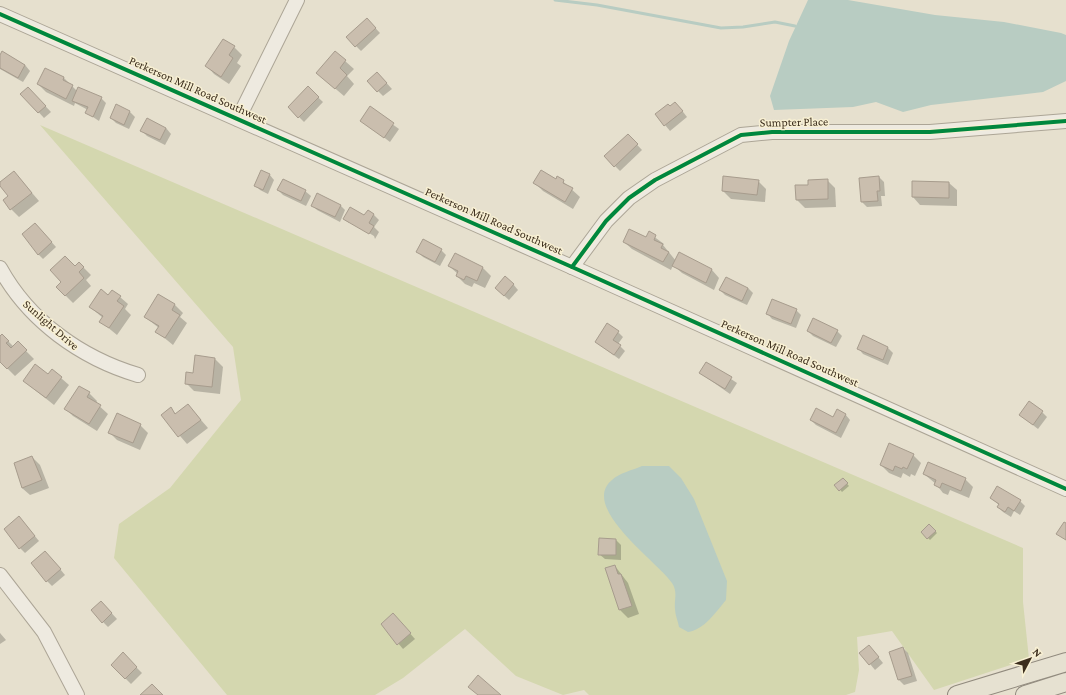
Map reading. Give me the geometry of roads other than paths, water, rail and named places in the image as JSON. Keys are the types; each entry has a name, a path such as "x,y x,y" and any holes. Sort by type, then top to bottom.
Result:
{"main road":[{"path":"957,695 1066,662"},
{"path":"1026,695 1066,682"}],"street":[{"path":"238,119 297,0"},
{"name":"Perkerson Mill Road Southwest","path":"0,14 572,267 1066,489"},
{"name":"Sumpter Place","path":"572,267 606,220 629,198 655,180 741,135 772,132 930,132 1066,121"},
{"name":"Sunlight Drive","path":"0,268 20,298 36,315 68,343 91,357 116,369 138,375"},
{"path":"0,575 44,632 77,695"}],"waterway":[{"path":"555,0 597,5 721,28 743,27 775,22 795,26"}]}
